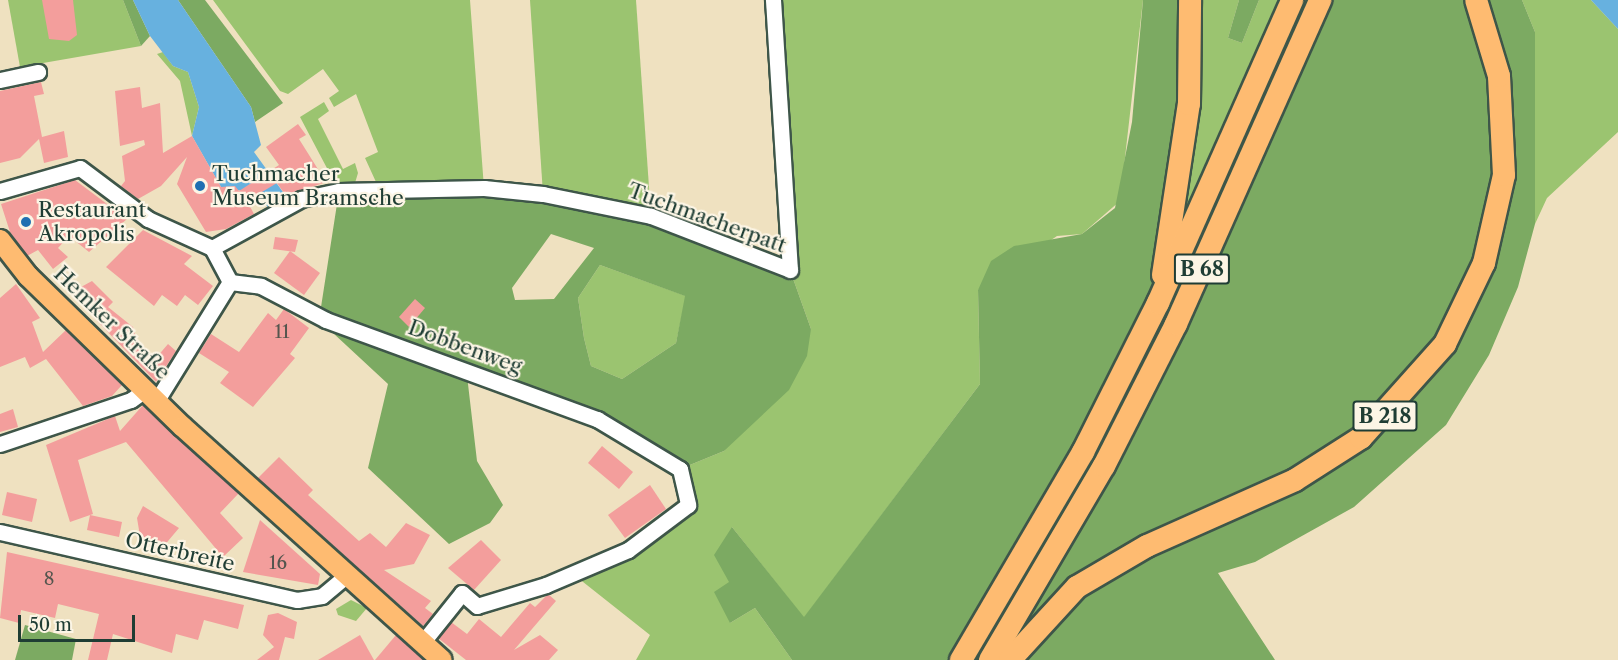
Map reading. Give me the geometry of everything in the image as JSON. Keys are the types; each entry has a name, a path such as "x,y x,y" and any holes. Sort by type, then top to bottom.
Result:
{"highway":[{"path":"1158,303 1184,153 1190,0"},
{"name":"B 68","path":"961,660 1083,452 1158,303 1292,0"},
{"name":"B 68","path":"990,660 1104,466 1176,324 1320,0"},
{"name":"B 218","path":"1010,660 1077,587 1147,546 1295,480 1361,438 1446,344 1484,262 1504,175 1499,76 1476,0"}],"main road":[{"name":"Hemker Straße","path":"0,240 28,276 157,400 327,561 442,660"}],"street":[{"name":"Tuchmacherpatt","path":"212,249 260,225 301,199 339,191 484,188 543,194 651,216 789,270 773,0"},
{"path":"0,80 38,72"},
{"path":"0,191 80,168 148,219 212,249 230,282 157,400 131,400 0,444"},
{"name":"Dobbenweg","path":"230,282 261,286 326,320 597,419 680,469 688,505 628,550 546,585 477,606 462,593 422,643"},
{"name":"Otterbreite","path":"0,532 297,600 322,596 345,577"}],"green space":[{"path":"8,0 123,0 141,46 20,67"},
{"path":"123,0 133,0 150,36 141,46"},
{"path":"178,0 205,0 283,103 255,122 251,107"},
{"path":"213,0 470,0 484,188 376,182 365,158 378,152 356,94 334,107 329,98 339,91 323,69 288,94 280,91"},
{"path":"530,0 636,0 651,216 543,194"},
{"path":"773,0 1143,0 1120,201 1082,234 1057,236 978,290 980,384 804,618 732,527 730,623 755,608 792,660 636,660 650,635 573,574 628,550 688,505 680,469 724,451 811,329 790,270"},
{"path":"1143,0 1190,0 1158,303 961,660 792,660 755,608 730,623 714,592 729,582 714,555 732,527 804,617 980,384 978,290 991,261 1014,246 1082,234 1115,208 1132,122"},
{"path":"1190,0 1239,0 1228,38 1242,43 1259,0 1292,0 1158,303"},
{"path":"1239,0 1259,0 1242,43 1228,38"},
{"path":"1320,0 1522,0 1535,32 1535,224 1518,287 1489,355 1446,425 1354,507 1255,562 1218,573 1275,660 990,660 1067,529"},
{"path":"1522,0 1591,0 1618,29 1618,132 1547,198 1535,224 1535,32"},
{"path":"163,52 173,66 188,72 199,107 192,136 180,81 157,54"},
{"path":"324,102 329,111 318,119 343,169 355,163 358,173 355,183 339,191 300,117"},
{"path":"484,188 613,207 790,270 811,329 807,356 789,390 724,451 680,469 597,419 466,367 477,461 503,505 490,523 449,544 368,468 388,384 319,320 339,191","holes":["551,234 594,248 554,299 515,300 512,288","600,265 685,296 676,343 622,379 591,366 584,338 578,298"]},
{"path":"600,265 686,296 676,343 622,379 591,366 584,338 578,298"},
{"path":"351,600 367,608 356,621 338,615 336,609"},
{"path":"25,625 76,639 72,660 15,660"}],"water":[{"path":"133,0 178,0 251,107 261,145 254,152 288,199 270,210 258,194 221,187 192,136 199,107 188,72 173,66 150,36"},
{"path":"1591,0 1618,0 1618,29"}],"building":[{"path":"42,0 73,0 77,35 69,41 49,39"},
{"path":"41,82 44,94 34,96 42,137 64,131 68,157 44,163 39,139 20,158 0,163 0,91"},
{"path":"140,87 142,108 160,103 163,153 192,136 221,187 235,186 239,191 279,165 266,147 298,124 306,135 299,139 326,182 286,196 277,183 247,201 254,214 226,229 206,232 177,184 187,157 161,186 138,199 121,186 125,181 122,156 145,145 144,140 120,146 115,91"},
{"path":"75,180 127,219 89,252 69,236 58,248 68,257 53,269 38,250 27,256 10,232 1,204"},
{"path":"143,230 192,256 184,264 213,286 198,305 185,295 177,306 162,295 154,306 106,267"},
{"path":"275,237 298,240 295,252 273,249"},
{"path":"290,251 320,273 304,295 274,273"},
{"path":"92,281 113,302 108,307 133,327 137,342 156,358 168,344 176,351 156,382 70,293"},
{"path":"16,284 40,318 32,322 43,352 66,330 122,385 112,396 83,406 46,359 30,368 25,357 0,367 0,298"},
{"path":"415,299 425,308 409,327 399,317"},
{"path":"284,309 309,328 290,354 295,358 253,407 220,383 229,372 199,353 211,334 239,352 268,313 276,320"},
{"path":"143,405 239,493 220,513 243,538 223,557 126,442 78,460 93,514 70,522 46,445 115,416 120,431"},
{"path":"13,409 18,427 0,432 0,414"},
{"path":"602,446 633,472 619,489 588,463"},
{"path":"279,457 313,490 308,495 359,541 370,533 386,547 406,523 430,535 414,564 384,570 431,601 425,608 433,614 423,626 258,478"},
{"path":"650,485 666,509 625,538 608,515"},
{"path":"7,492 37,499 32,522 2,515"},
{"path":"143,506 179,528 163,547 148,538 141,542 137,518"},
{"path":"90,515 122,522 119,537 87,530"},
{"path":"260,520 320,574 318,585 243,572"},
{"path":"481,540 501,560 474,590 448,568"},
{"path":"7,552 244,605 238,629 204,620 198,640 176,634 172,653 113,634 107,660 88,660 99,614 58,604 55,618 21,610 19,623 0,618"},
{"path":"548,594 556,601 514,650 540,635 558,650 549,660 466,660 438,638 451,622 467,634 479,619 501,637 530,603 535,607"},
{"path":"278,613 297,622 294,639 285,637 279,660 257,660 274,647 263,635 268,615"},
{"path":"360,635 374,660 318,660"},
{"path":"396,635 424,660 375,660"}],"place":[{"name":"Tuchmacher Museum Bramsche","path":"200,186"},
{"name":"Restaurant Akropolis","path":"26,222"}]}
